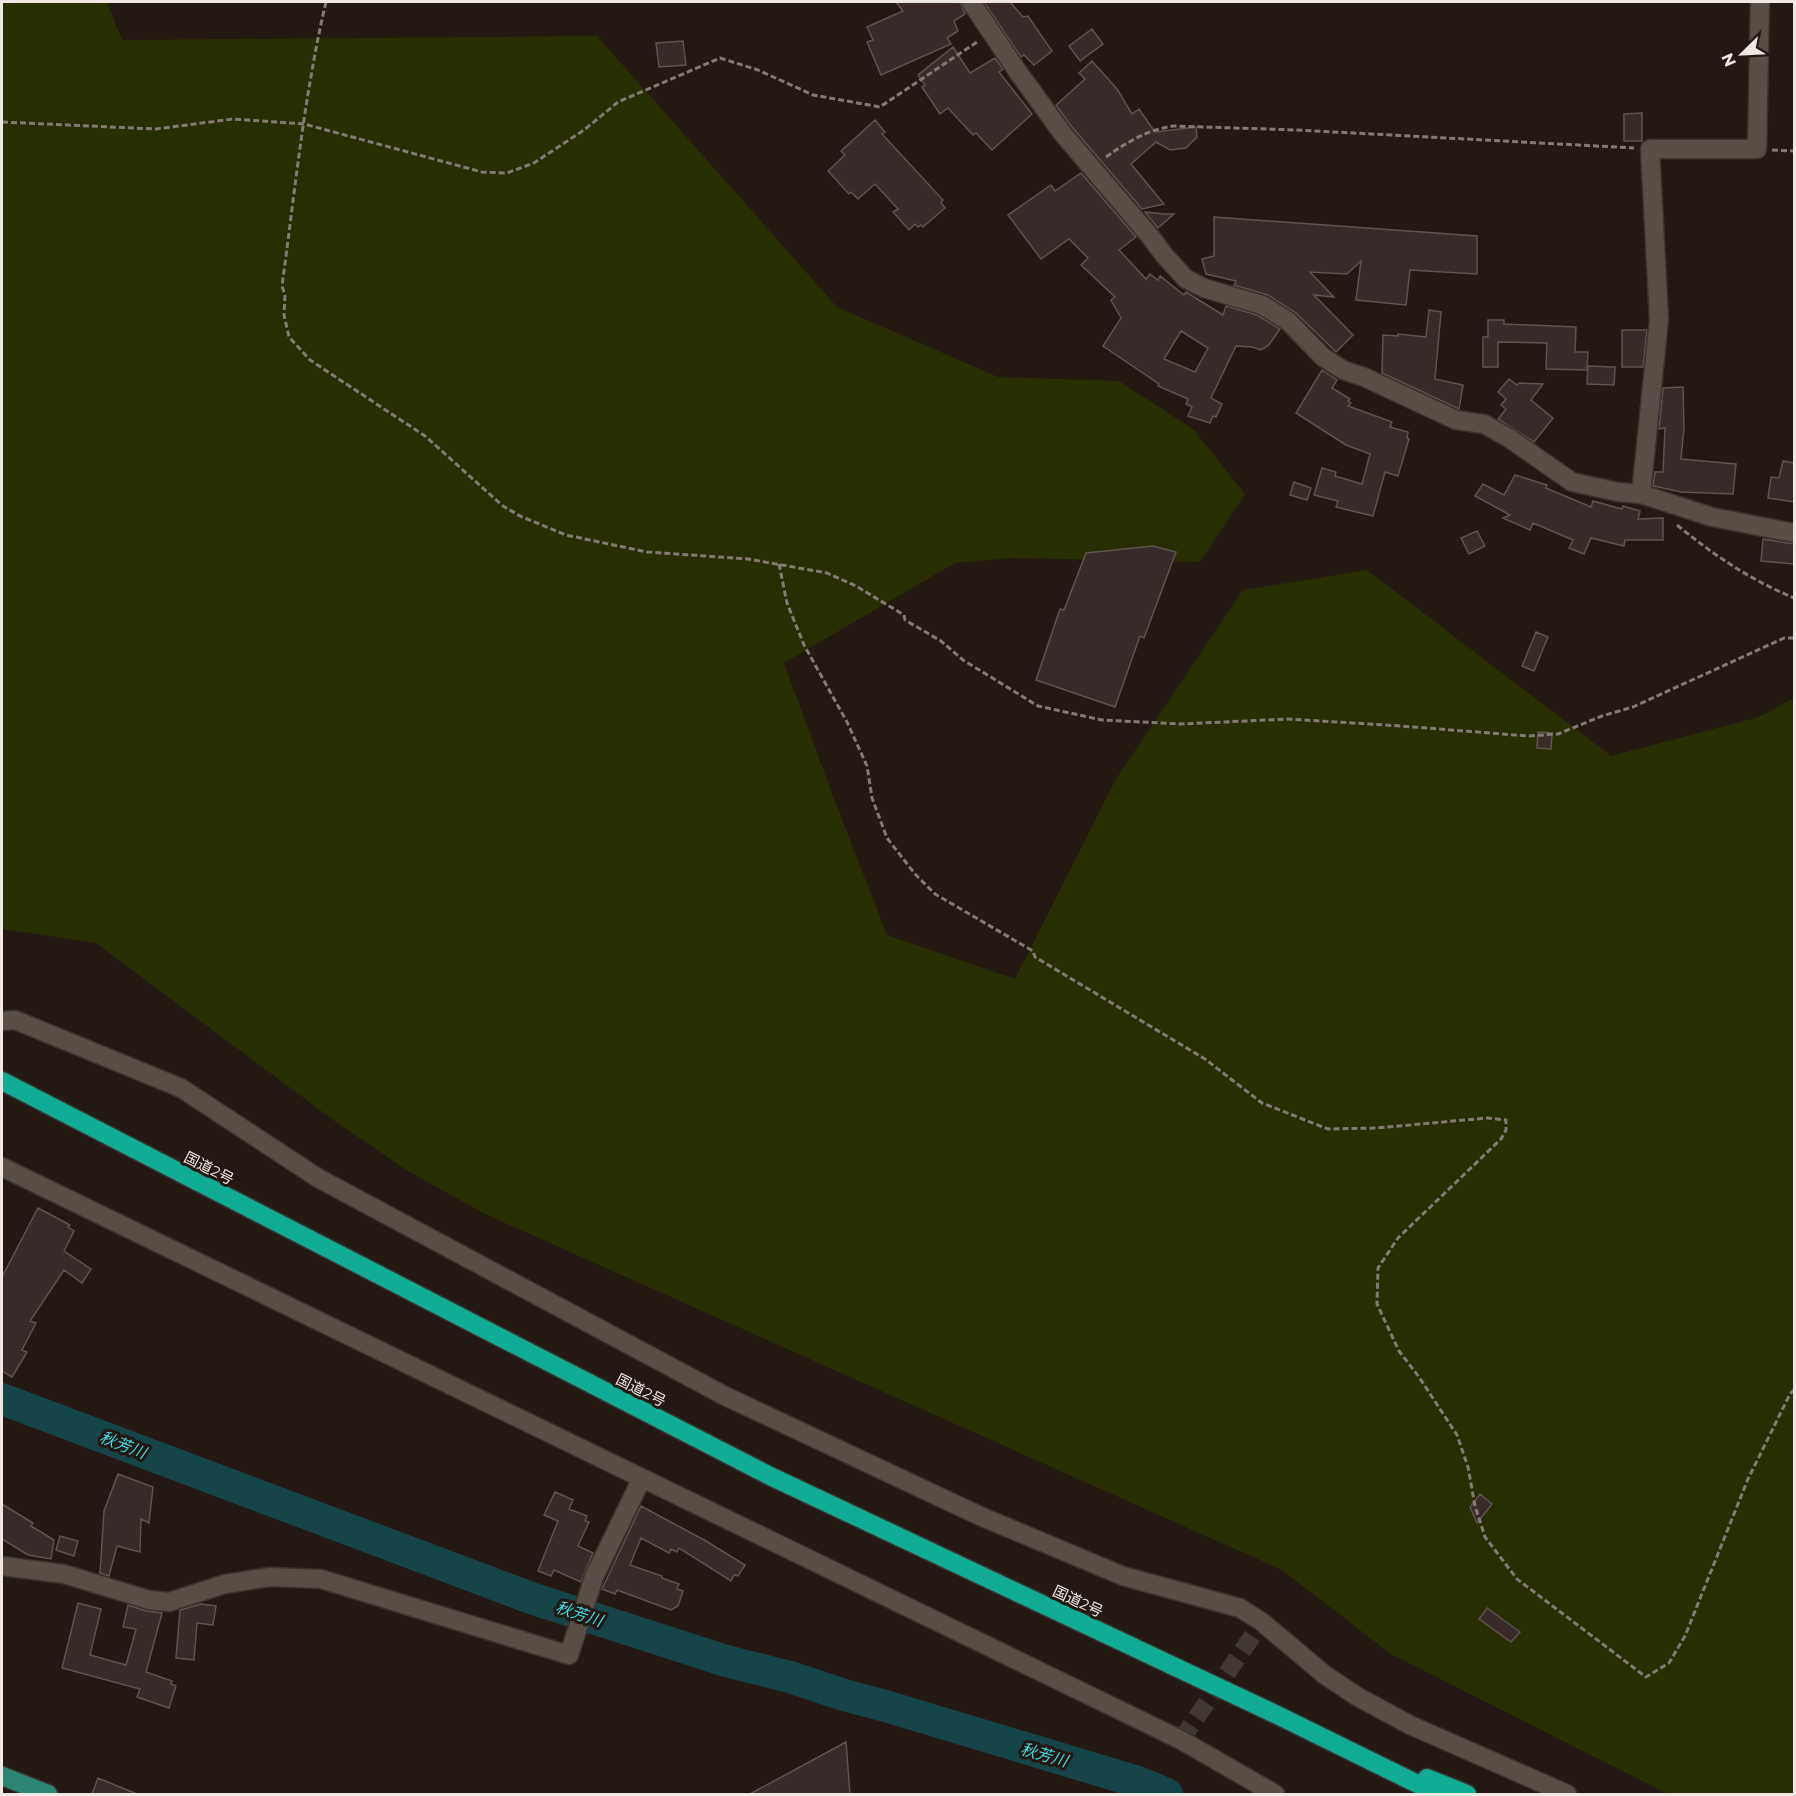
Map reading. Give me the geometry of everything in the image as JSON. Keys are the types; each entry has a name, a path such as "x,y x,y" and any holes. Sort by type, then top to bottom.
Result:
{"highway":[{"name":"国道2号","path":"2,1081 770,1476 1273,1713 1438,1794"},
{"name":"国道2号","path":"1273,1713 1467,1794"}],"main road":[{"path":"2,1776 48,1794"}],"street":[{"path":"971,2 1063,134 1186,279 1204,288 1262,305 1288,321 1323,357 1343,370 1364,377 1456,420 1484,424 1509,438 1572,482 1618,492 1641,494 1712,517 1794,533"},
{"path":"1641,494 1659,319 1650,149 1757,149 1760,2"},
{"path":"2,1021 15,1020 181,1088 318,1178 725,1396 980,1516 1123,1576 1240,1608 1262,1622 1325,1675 1358,1697 1410,1725 1567,1794"},
{"path":"2,1167 1181,1740 1275,1794"},
{"path":"2,1566 64,1574 149,1600 169,1602 225,1584 270,1577 321,1579 569,1655 594,1577 642,1478"}],"path":[{"path":"326,2 314,51 282,286 285,295 284,315 289,337 310,360 425,436 503,506 520,516 566,535 647,552 748,559 827,573 856,586 904,615 905,620 941,641 963,660 1038,706 1102,720 1182,724 1288,719 1528,736 1558,734 1602,716 1633,707 1784,638 1794,638"},
{"path":"2,122 156,129 233,119 304,124 482,172 507,173 534,162 584,130 618,102 720,58 758,70 813,95 880,107 991,32"},
{"path":"1091,167 1128,141 1155,129 1173,126 1275,129 1650,149"},
{"path":"1676,523 1710,553 1763,585 1794,598"},
{"path":"779,564 788,603 804,645 847,722 867,766 872,798 886,838 915,874 935,894 1033,951 1035,957 1205,1059 1262,1103 1328,1129 1377,1128 1487,1118 1506,1119 1506,1130 1501,1139 1398,1238 1378,1268 1377,1304 1398,1351 1419,1377 1457,1435 1468,1467 1475,1506 1485,1537 1517,1579 1646,1677 1669,1663 1685,1636 1748,1479 1794,1390"}],"green space":[{"path":"2,2 107,2 122,40 597,36 837,307 998,377 1119,381 1194,430 1245,494 1200,562 1011,558 955,563 784,663 887,935 1015,979 1116,779 1243,590 1367,570 1611,756 1759,717 1794,698 1794,1794 1668,1794 1391,1654 1282,1570 485,1214 408,1171 336,1122 96,943 2,929"}],"building":[{"path":"896,2 960,2 965,14 954,21 958,31 947,38 951,44 881,75 867,42 873,40 867,27 903,11"},
{"path":"984,2 1010,2 1023,17 1028,16 1052,51 1034,65 1024,55 1021,57"},
{"path":"1092,29 1103,44 1080,61 1069,46"},
{"path":"683,41 686,65 659,67 656,43"},
{"path":"953,47 970,73 995,58 1003,69 999,72 1032,114 992,150 976,133 973,135 948,108 940,114 922,87 925,85 918,75"},
{"path":"1092,61 1117,89 1132,114 1139,109 1155,132 1196,127 1197,137 1186,148 1170,150 1156,142 1131,164 1164,204 1142,209 1056,105 1085,79 1079,73"},
{"path":"1642,113 1642,141 1624,141 1624,114"},
{"path":"875,120 885,132 882,134 943,200 941,203 945,208 923,227 915,224 909,230 893,212 898,209 875,184 858,199 851,192 849,194 828,171 845,155 841,151"},
{"path":"1081,173 1136,237 1119,250 1146,279 1150,274 1158,280 1160,276 1184,295 1186,292 1223,315 1226,306 1257,315 1280,329 1269,345 1261,350 1236,346 1211,398 1222,404 1216,417 1213,416 1210,423 1188,416 1192,407 1186,404 1188,399 1158,386 1159,384 1103,346 1121,318 1111,300 1115,297 1081,265 1088,258 1069,239 1041,259 1008,215 1051,185 1055,191","holes":["1181,331 1208,348 1195,372 1164,359"]},
{"path":"1145,212 1164,214 1174,214 1158,228"},
{"path":"1214,217 1477,236 1477,274 1410,270 1406,305 1356,300 1361,261 1347,274 1310,272 1334,297 1314,295 1353,335 1336,352 1296,313 1268,295 1234,285 1236,281 1206,274 1202,259 1214,256"},
{"path":"1429,310 1441,312 1435,379 1463,385 1459,409 1382,373 1383,335 1426,337"},
{"path":"1488,320 1504,320 1504,324 1576,327 1575,352 1588,352 1587,370 1546,369 1547,343 1498,342 1498,367 1483,367 1483,337 1488,337"},
{"path":"1622,330 1647,330 1643,367 1622,367"},
{"path":"1588,366 1615,367 1614,385 1587,384"},
{"path":"1322,370 1337,380 1332,388 1350,399 1348,401 1351,403 1348,406 1392,422 1390,427 1408,432 1407,438 1409,439 1398,476 1385,472 1373,516 1336,507 1338,501 1314,495 1322,468 1336,472 1335,476 1362,484 1370,454 1346,445 1296,413"},
{"path":"1509,379 1517,385 1519,383 1543,384 1531,400 1553,418 1534,442 1498,419 1506,409 1501,405 1506,399 1498,392"},
{"path":"1683,387 1684,428 1681,459 1736,464 1733,494 1681,492 1653,486 1655,472 1663,472 1665,428 1659,429 1663,388"},
{"path":"1783,461 1794,463 1794,502 1768,498 1771,477 1779,478"},
{"path":"1515,475 1547,485 1546,488 1591,507 1593,501 1640,511 1638,519 1663,518 1663,540 1625,540 1624,546 1591,538 1584,554 1569,548 1573,540 1533,523 1530,530 1503,518 1510,515 1475,496 1483,484 1504,495"},
{"path":"1294,482 1311,488 1307,500 1290,495"},
{"path":"1477,531 1485,546 1469,554 1461,538"},
{"path":"1763,539 1794,544 1794,564 1761,561"},
{"path":"1153,546 1176,552 1144,638 1140,636 1115,707 1036,680 1060,609 1064,610 1086,553"},
{"path":"1536,632 1548,637 1534,671 1522,666"},
{"path":"1538,732 1552,733 1551,749 1537,748"},
{"path":"38,1208 70,1225 68,1227 74,1231 64,1251 91,1269 82,1283 64,1270 30,1321 36,1323 22,1350 27,1352 12,1377 2,1371 2,1277"},
{"path":"118,1474 153,1487 149,1523 141,1519 140,1552 117,1546 109,1576 100,1573 104,1511"},
{"path":"555,1492 573,1500 569,1509 587,1516 585,1521 589,1522 578,1546 593,1553 581,1582 554,1570 551,1576 538,1571 558,1521 544,1515"},
{"path":"1480,1494 1492,1504 1477,1523 1470,1507"},
{"path":"2,1504 33,1523 31,1526 54,1540 51,1559 28,1555 2,1539"},
{"path":"641,1506 745,1565 738,1576 734,1575 731,1581 679,1548 677,1552 671,1549 669,1553 641,1538 630,1565 679,1584 677,1589 683,1591 678,1606 671,1610 617,1590 615,1594 602,1589"},
{"path":"60,1536 78,1541 74,1556 56,1550"},
{"path":"78,1603 101,1609 90,1655 126,1665 136,1629 123,1627 128,1605 162,1613 146,1672 172,1681 171,1684 176,1686 169,1708 137,1697 140,1689 62,1668"},
{"path":"201,1604 216,1606 213,1625 197,1623 194,1660 176,1658 180,1610"},
{"path":"1487,1608 1520,1632 1511,1642 1479,1619"},
{"path":"846,1742 850,1794 750,1794"},
{"path":"98,1778 137,1794 92,1794"}],"waterway":[{"name":"秋芳川","path":"2,1399 531,1598 726,1661 790,1677 1138,1782 1167,1794"}],"tunnel":[{"path":"1181,1740 1262,1622"}]}
